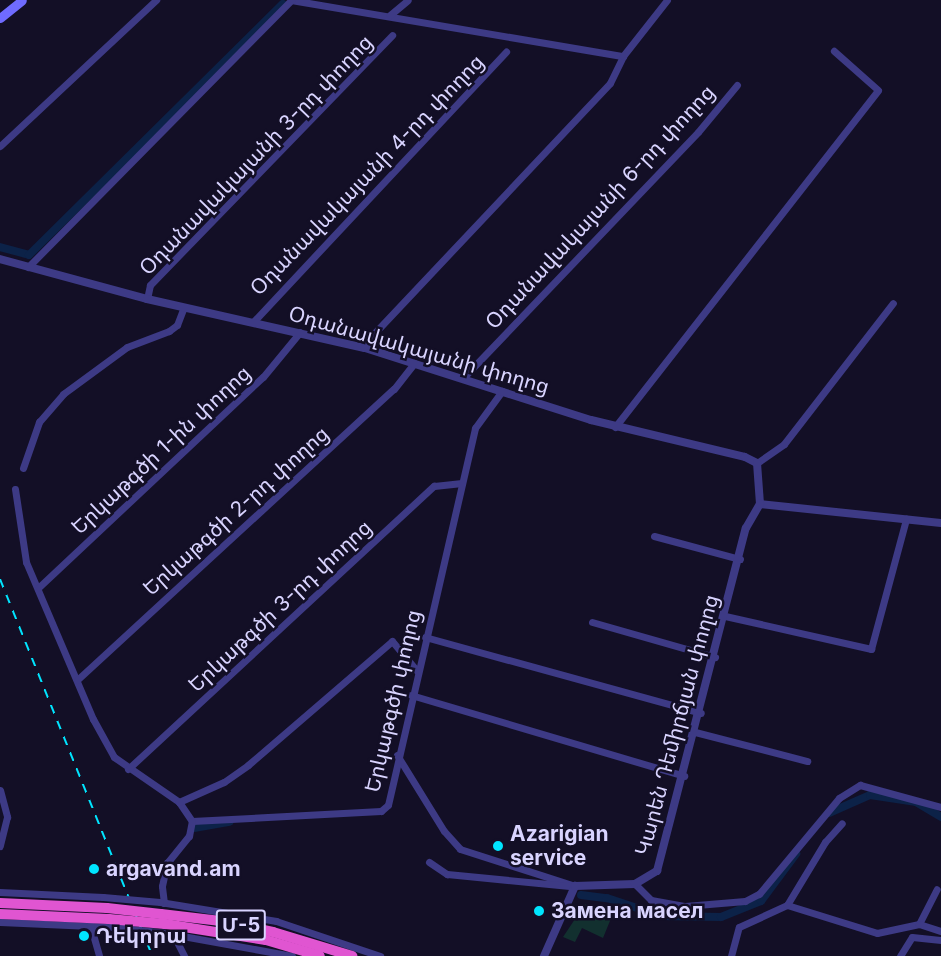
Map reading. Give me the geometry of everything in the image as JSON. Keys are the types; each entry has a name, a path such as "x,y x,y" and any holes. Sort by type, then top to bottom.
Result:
{"highway":[{"name":"Մ-5","path":"0,903 110,918"},
{"name":"Մ-5","path":"0,914 165,918 273,932 352,956"},
{"name":"Մ-5","path":"165,918 266,940 320,956"}],"main road":[{"path":"0,18 22,0"}],"street":[{"path":"0,146 156,0"},
{"path":"28,267 291,0 623,56"},
{"path":"390,15 408,0"},
{"path":"365,348 367,341 610,83 623,56 667,0"},
{"name":"Օդանավակայանի 3-րդ փողոց","path":"147,299 150,285 392,34"},
{"path":"615,427 878,90 834,51"},
{"name":"Օդանավակայանի 4-րդ փողոց","path":"254,321 506,52"},
{"name":"Օդանավակայանի 6-րդ փողոց","path":"463,378 698,132 737,85"},
{"name":"Օդանավակայանի փողոց","path":"0,259 147,299 254,321 365,348 615,427 745,457 757,463"},
{"path":"893,303 784,444 757,463 760,504 941,523"},
{"path":"23,468 39,422 63,394 127,347 169,331 177,325 184,307"},
{"name":"Երկաթգծի 1-ին փողոց","path":"39,587 263,377 300,332"},
{"name":"Երկաթգծի 2-րդ փողոց","path":"76,680 394,389 414,363"},
{"name":"Երկաթգծի փողոց","path":"192,821 381,811 388,805 424,637 475,428 502,391"},
{"name":"Երկաթգծի 3-րդ փողոց","path":"128,769 434,486 462,483"},
{"path":"15,489 26,562 39,587 58,642 114,757 128,769 179,802 192,821 189,836 167,863 162,886 165,918 184,956"},
{"name":"Կարեն Դեմիրճյան փողոց","path":"574,886 635,884 657,871 701,712 746,528 760,504"},
{"path":"725,616 871,649 906,519"},
{"path":"654,536 740,559"},
{"path":"592,622 714,657"},
{"path":"424,637 701,712"},
{"path":"179,802 224,782 248,765 392,641 417,670"},
{"path":"411,695 684,776"},
{"path":"695,732 807,760"},
{"path":"397,755 444,831 460,849 574,886"},
{"path":"635,884 651,900 685,906 745,901 759,894 839,798 860,785 941,807"},
{"path":"0,790 7,817 0,846"},
{"path":"731,956 739,927 787,905 825,842 842,823"},
{"path":"429,862 447,874 574,886"},
{"path":"544,956 574,886"},
{"path":"919,924 937,889"},
{"path":"0,892 103,897 292,956"},
{"path":"787,905 877,933 919,924 941,931"},
{"path":"0,922 90,924 110,918 276,921 380,956"},
{"path":"90,924 99,956"},
{"path":"900,956 912,937 941,940"}],"green space":[{"path":"585,904 614,911 603,938 582,928 575,942 563,937"}],"waterway":[{"path":"0,247 29,255 283,4"},
{"path":"829,813 870,795 916,802 941,817"},
{"path":"194,828 229,822"},
{"path":"581,895 607,898 661,916 721,917 761,901 796,854"}],"railway":[{"path":"0,579 152,956"}],"place":[{"name":"Azarigian service","path":"498,846"},
{"name":"argavand.am","path":"94,869"},
{"name":"Замена масел","path":"539,911"},
{"name":"Դեկորա","path":"84,936"}]}
